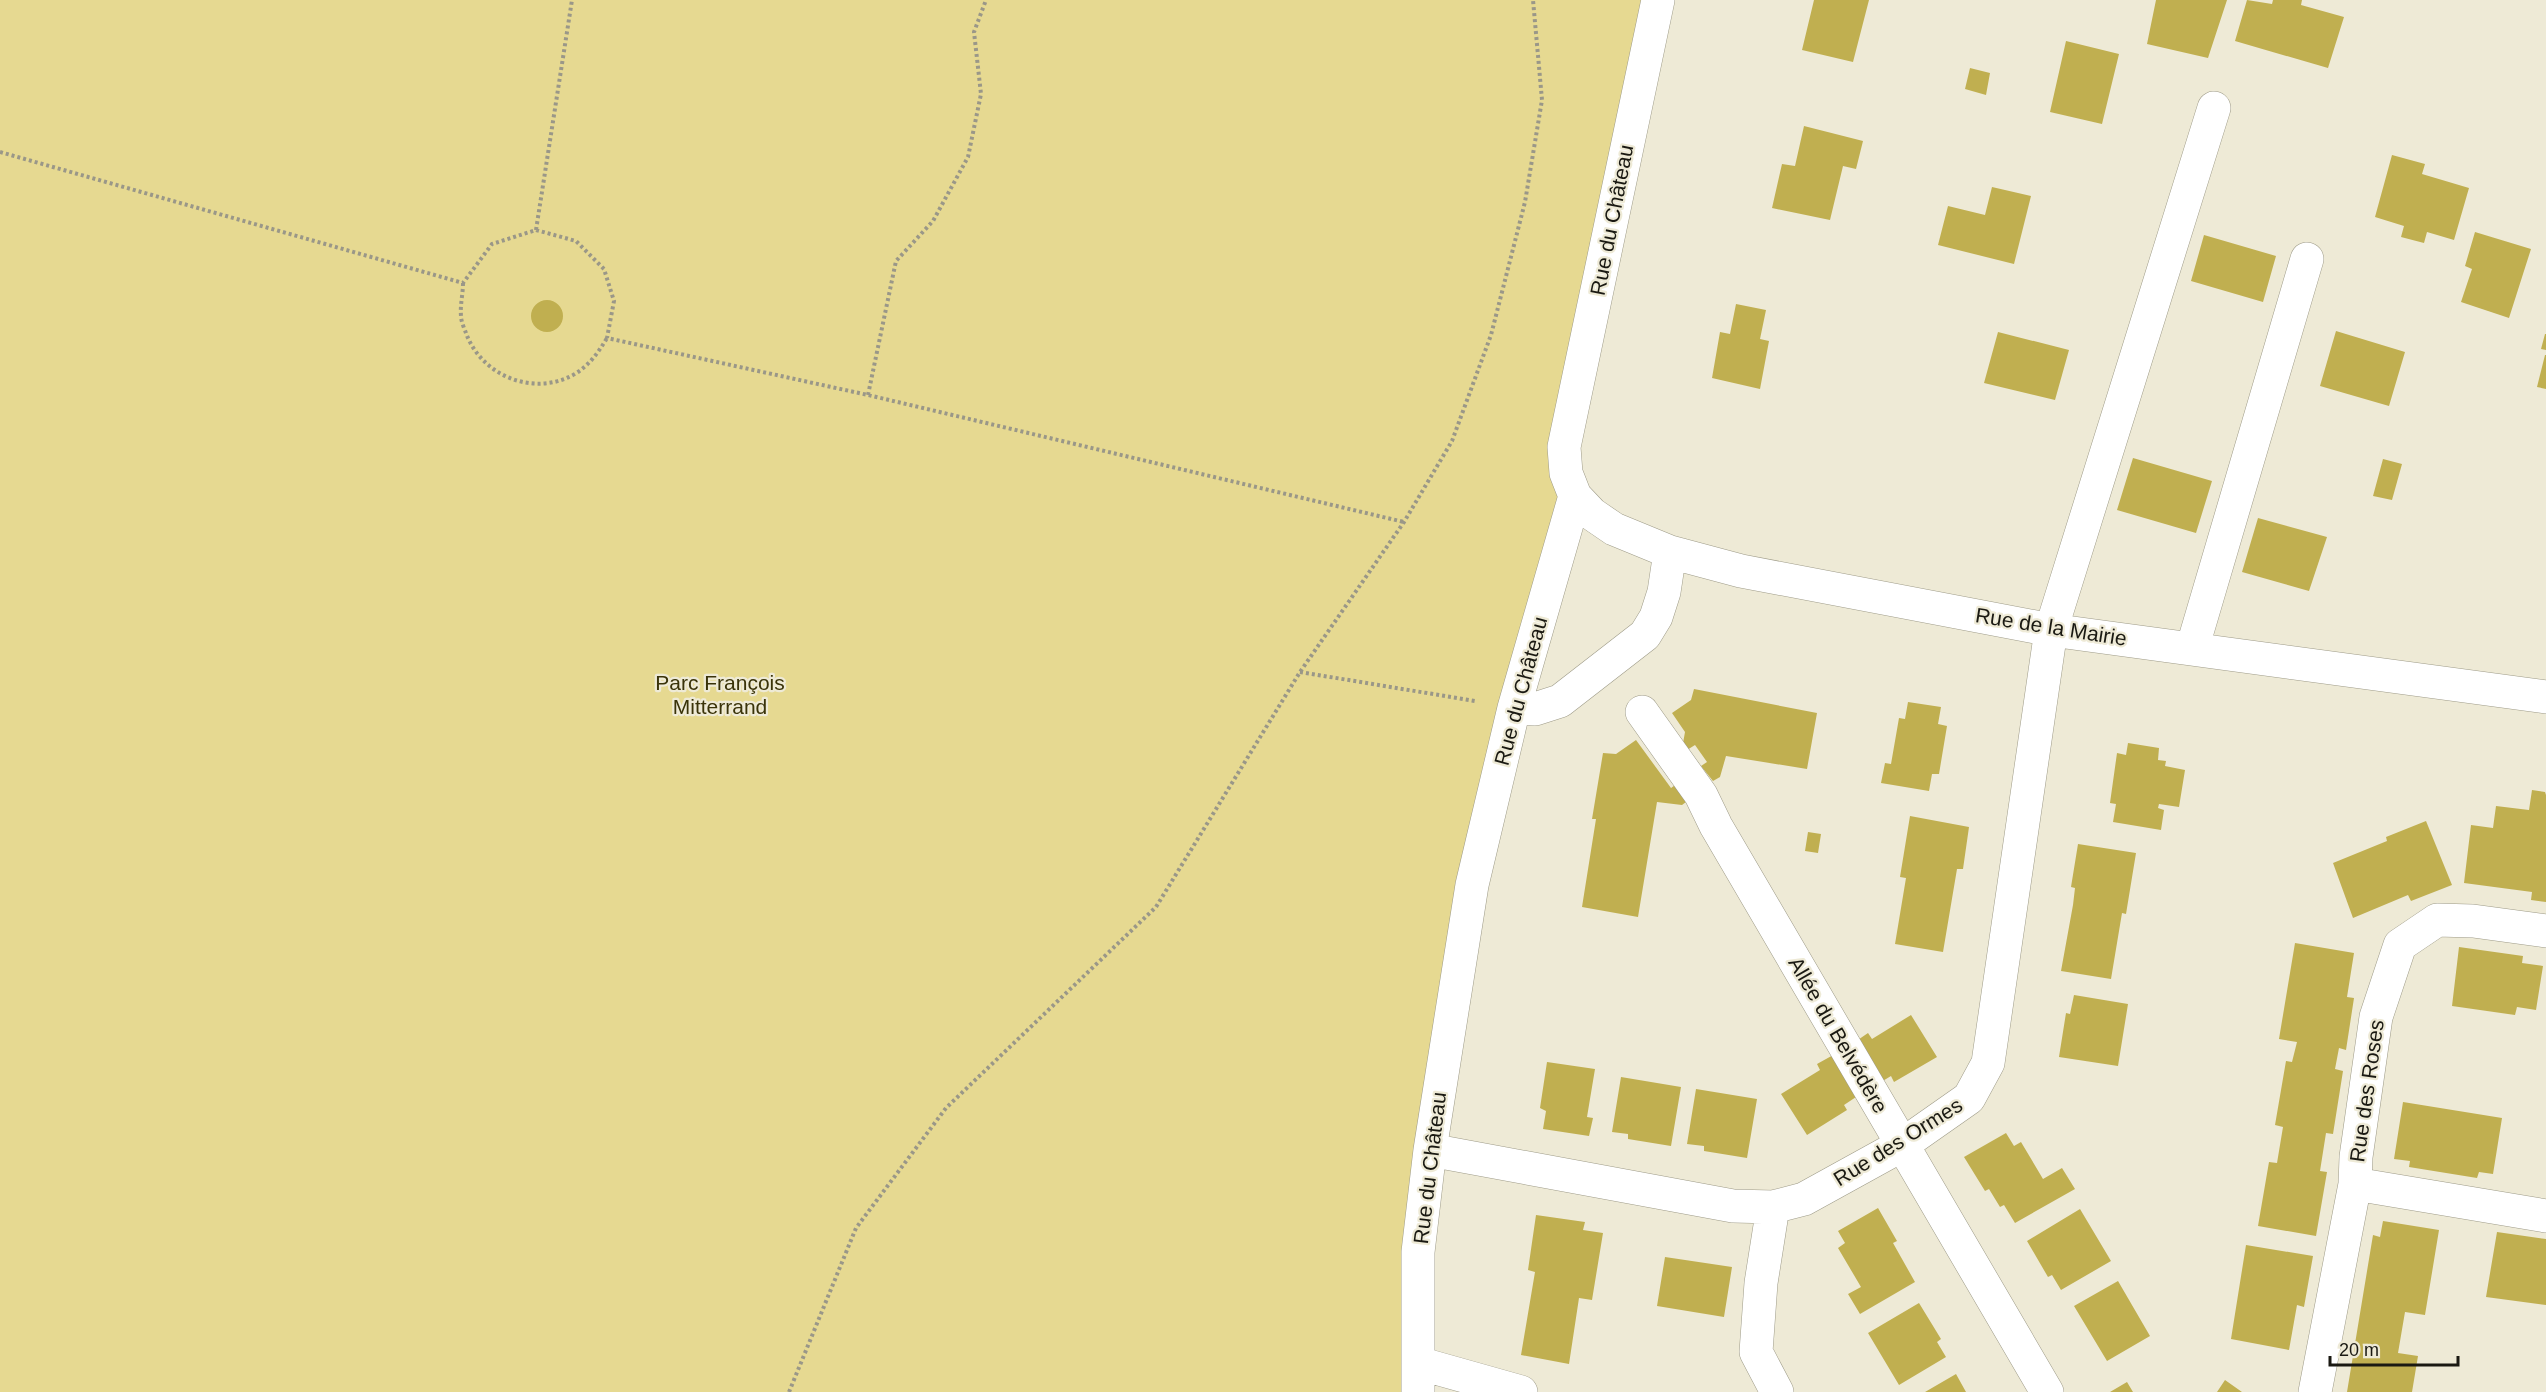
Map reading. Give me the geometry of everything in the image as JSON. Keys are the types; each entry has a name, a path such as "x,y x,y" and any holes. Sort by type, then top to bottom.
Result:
{"street":[{"name":"Rue du Château","path":"1418,1378 1418,1252 1430,1150 1472,885 1514,708 1575,496 1566,472 1564,447 1658,0"},
{"name":"Rue des Ormes","path":"1430,1150 1733,1206 1773,1208 1804,1199 1902,1145 1969,1098 1988,1064 2051,630 2214,108"},
{"path":"2192,649 2307,259"},
{"name":"Rue de la Mairie","path":"1575,496 1592,514 1614,529 1670,552 1741,571 2051,630 2546,697"},
{"path":"1514,708 1534,709 1560,701 1645,635 1656,617 1664,592 1670,552"},
{"name":"Allée du Belvédère","path":"1642,712 1701,795 1716,826 2047,1392"},
{"name":"Rue des Roses","path":"2316,1392 2355,1184 2356,1156 2376,1017 2400,945 2437,920 2473,921 2546,931"},
{"path":"2355,1184 2546,1216"},
{"path":"1773,1208 1761,1283 1756,1352 1777,1392"},
{"path":"1418,1378 1521,1392"}],"path":[{"path":"536,230 572,0"},
{"path":"868,395 896,261 933,221 968,157 981,94 974,32 986,0"},
{"path":"789,1392 856,1228 946,1108 1156,907 1300,672 1404,522 1452,441 1491,335 1525,202 1542,100 1533,0"},
{"path":"0,152 464,283"},
{"path":"536,230 576,241 604,269 614,301 607,338 593,359 572,375 544,384 510,379 488,367 471,348 460,317 464,283 492,244 536,230"},
{"path":"607,338 868,395 1404,522"},
{"path":"1300,672 1514,708"}],"green space":[{"name":"Parc François Mitterrand","path":"0,0 1644,0 1562,493 1501,704 1405,1392 0,1392"}],"building":[{"path":"1814,0 1869,0 1853,62 1802,50"},
{"path":"2156,0 2227,0 2208,58 2147,44"},
{"path":"2247,0 2272,4 2273,0 2302,0 2301,5 2344,17 2328,68 2235,41"},
{"path":"2066,41 2119,54 2102,124 2050,112"},
{"path":"1970,68 1990,73 1986,95 1965,89"},
{"path":"1804,126 1863,141 1856,169 1843,166 1830,220 1772,208 1782,164 1795,166"},
{"path":"2392,155 2425,164 2422,174 2469,188 2454,240 2427,232 2424,243 2401,237 2404,226 2375,217"},
{"path":"1992,187 2031,196 2014,264 1938,245 1948,206 1985,215"},
{"path":"2475,232 2531,249 2509,318 2461,302 2472,269 2465,266"},
{"path":"2204,235 2276,256 2263,302 2191,281"},
{"path":"547,300 558,305 563,316 558,327 547,332 536,327 531,316 536,305"},
{"path":"1736,304 1766,310 1760,339 1769,341 1760,389 1712,378 1720,332 1730,334"},
{"path":"2336,331 2405,352 2389,406 2320,386"},
{"path":"1998,332 2069,350 2055,400 1984,383"},
{"path":"2546,334 2546,350 2541,349"},
{"path":"2546,355 2546,389 2537,387"},
{"path":"2133,458 2212,481 2196,533 2117,510"},
{"path":"2383,459 2402,464 2392,500 2373,496"},
{"path":"2258,518 2327,537 2309,591 2242,572"},
{"path":"1694,689 1817,713 1807,769 1726,756 1720,777 1713,781 1701,766 1707,762 1695,745 1687,750 1682,749 1685,732 1672,713 1691,700"},
{"path":"1908,702 1941,707 1938,724 1947,726 1939,774 1932,774 1929,791 1881,783 1885,763 1891,764 1899,718 1905,719"},
{"path":"1636,740 1671,788 1678,783 1690,799 1682,805 1657,802 1638,917 1582,907 1596,819 1592,819 1603,753 1616,754"},
{"path":"2128,743 2159,748 2158,760 2166,761 2165,766 2185,770 2179,807 2159,804 2158,808 2164,810 2161,830 2113,822 2116,804 2110,803 2117,753 2126,755"},
{"path":"2532,790 2545,792 2546,795 2546,902 2531,900 2532,892 2464,883 2471,825 2493,828 2496,806 2529,810"},
{"path":"1910,816 1969,827 1963,869 1957,869 1943,952 1895,944 1906,878 1900,877"},
{"path":"2426,821 2452,885 2411,901 2408,895 2353,918 2333,863 2387,841 2386,837"},
{"path":"1808,832 1821,834 1818,853 1805,851"},
{"path":"2078,844 2136,853 2126,914 2122,913 2111,979 2061,971 2073,905 2075,888 2071,887"},
{"path":"2295,943 2354,953 2347,997 2354,998 2346,1050 2339,1048 2335,1069 2343,1071 2333,1134 2326,1133 2320,1171 2327,1172 2316,1236 2258,1226 2269,1162 2277,1163 2283,1127 2275,1125 2286,1061 2292,1062 2297,1042 2279,1039"},
{"path":"2459,947 2523,956 2522,963 2543,966 2536,1010 2517,1007 2515,1015 2452,1006"},
{"path":"2074,995 2128,1004 2118,1066 2059,1057 2066,1013 2070,1014"},
{"path":"1911,1015 1937,1057 1894,1082 1891,1076 1876,1085 1852,1044 1868,1033 1872,1039"},
{"path":"1835,1054 1859,1095 1844,1105 1847,1110 1807,1135 1781,1094 1820,1070 1817,1064"},
{"path":"1547,1062 1595,1069 1587,1117 1593,1118 1589,1136 1543,1129 1546,1111 1540,1108"},
{"path":"1621,1077 1681,1087 1671,1146 1628,1139 1628,1134 1612,1132"},
{"path":"1696,1089 1757,1099 1747,1158 1704,1151 1704,1146 1687,1144"},
{"path":"2403,1102 2502,1118 2493,1174 2479,1172 2477,1178 2409,1167 2410,1161 2394,1159"},
{"path":"2006,1133 2014,1146 2021,1142 2043,1179 2062,1168 2075,1189 2015,1223 2004,1205 2000,1207 1989,1189 1985,1191 1964,1157"},
{"path":"1878,1208 1897,1241 1893,1243 1915,1282 1860,1314 1848,1294 1861,1287 1838,1248 1845,1243 1838,1231"},
{"path":"2080,1209 2111,1261 2061,1290 2052,1275 2048,1277 2027,1241"},
{"path":"1536,1215 1585,1222 1583,1230 1603,1233 1592,1300 1579,1298 1569,1364 1521,1355 1535,1272 1528,1270"},
{"path":"2383,1221 2439,1230 2425,1315 2405,1312 2398,1353 2418,1356 2412,1392 2347,1392 2373,1235 2380,1237"},
{"path":"2497,1232 2546,1239 2546,1305 2486,1297"},
{"path":"2246,1245 2313,1256 2304,1307 2297,1305 2289,1350 2231,1339"},
{"path":"1665,1257 1732,1267 1724,1317 1657,1306"},
{"path":"2118,1281 2150,1336 2107,1361 2074,1306"},
{"path":"1919,1303 1941,1339 1937,1342 1946,1357 1899,1385 1868,1333"},
{"path":"1956,1374 1966,1392 1925,1392"},
{"path":"2225,1380 2242,1392 2217,1392"},
{"path":"2127,1382 2133,1392 2110,1392"}]}
